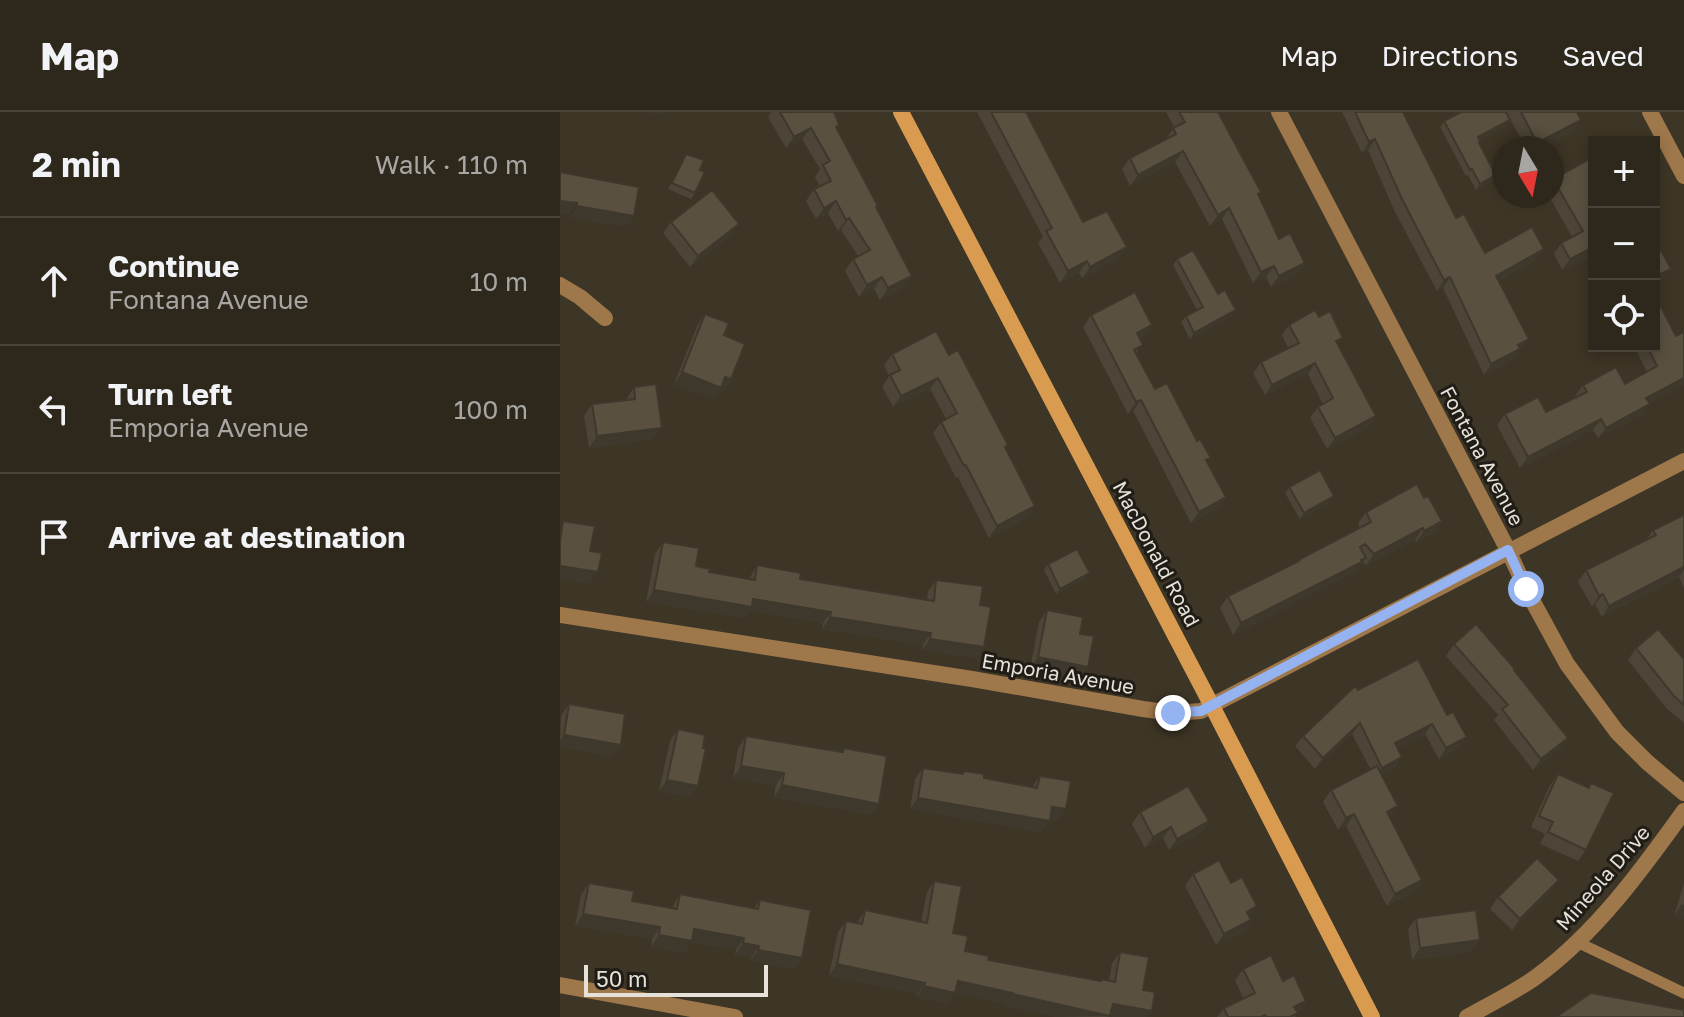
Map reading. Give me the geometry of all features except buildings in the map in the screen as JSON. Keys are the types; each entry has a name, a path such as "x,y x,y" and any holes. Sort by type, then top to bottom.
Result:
{"street":[{"name":"MacDonald Road","path":"901,112 1372,1017"},
{"name":"Fontana Avenue","path":"1279,112 1567,664 1617,732 1684,793"},
{"path":"1650,112 1684,176"},
{"path":"560,285 605,318"},
{"name":"Emporia Avenue","path":"560,615 1143,709 1173,713 1201,711 1684,461"},
{"name":"Mineola Drive","path":"1467,1017 1536,977 1590,930 1646,864 1684,811"},
{"path":"560,985 735,1017"}],"lane":[{"path":"1577,942 1684,993"}],"route":[{"path":"1173,713 1201,711 1508,550 1526,589"}]}
